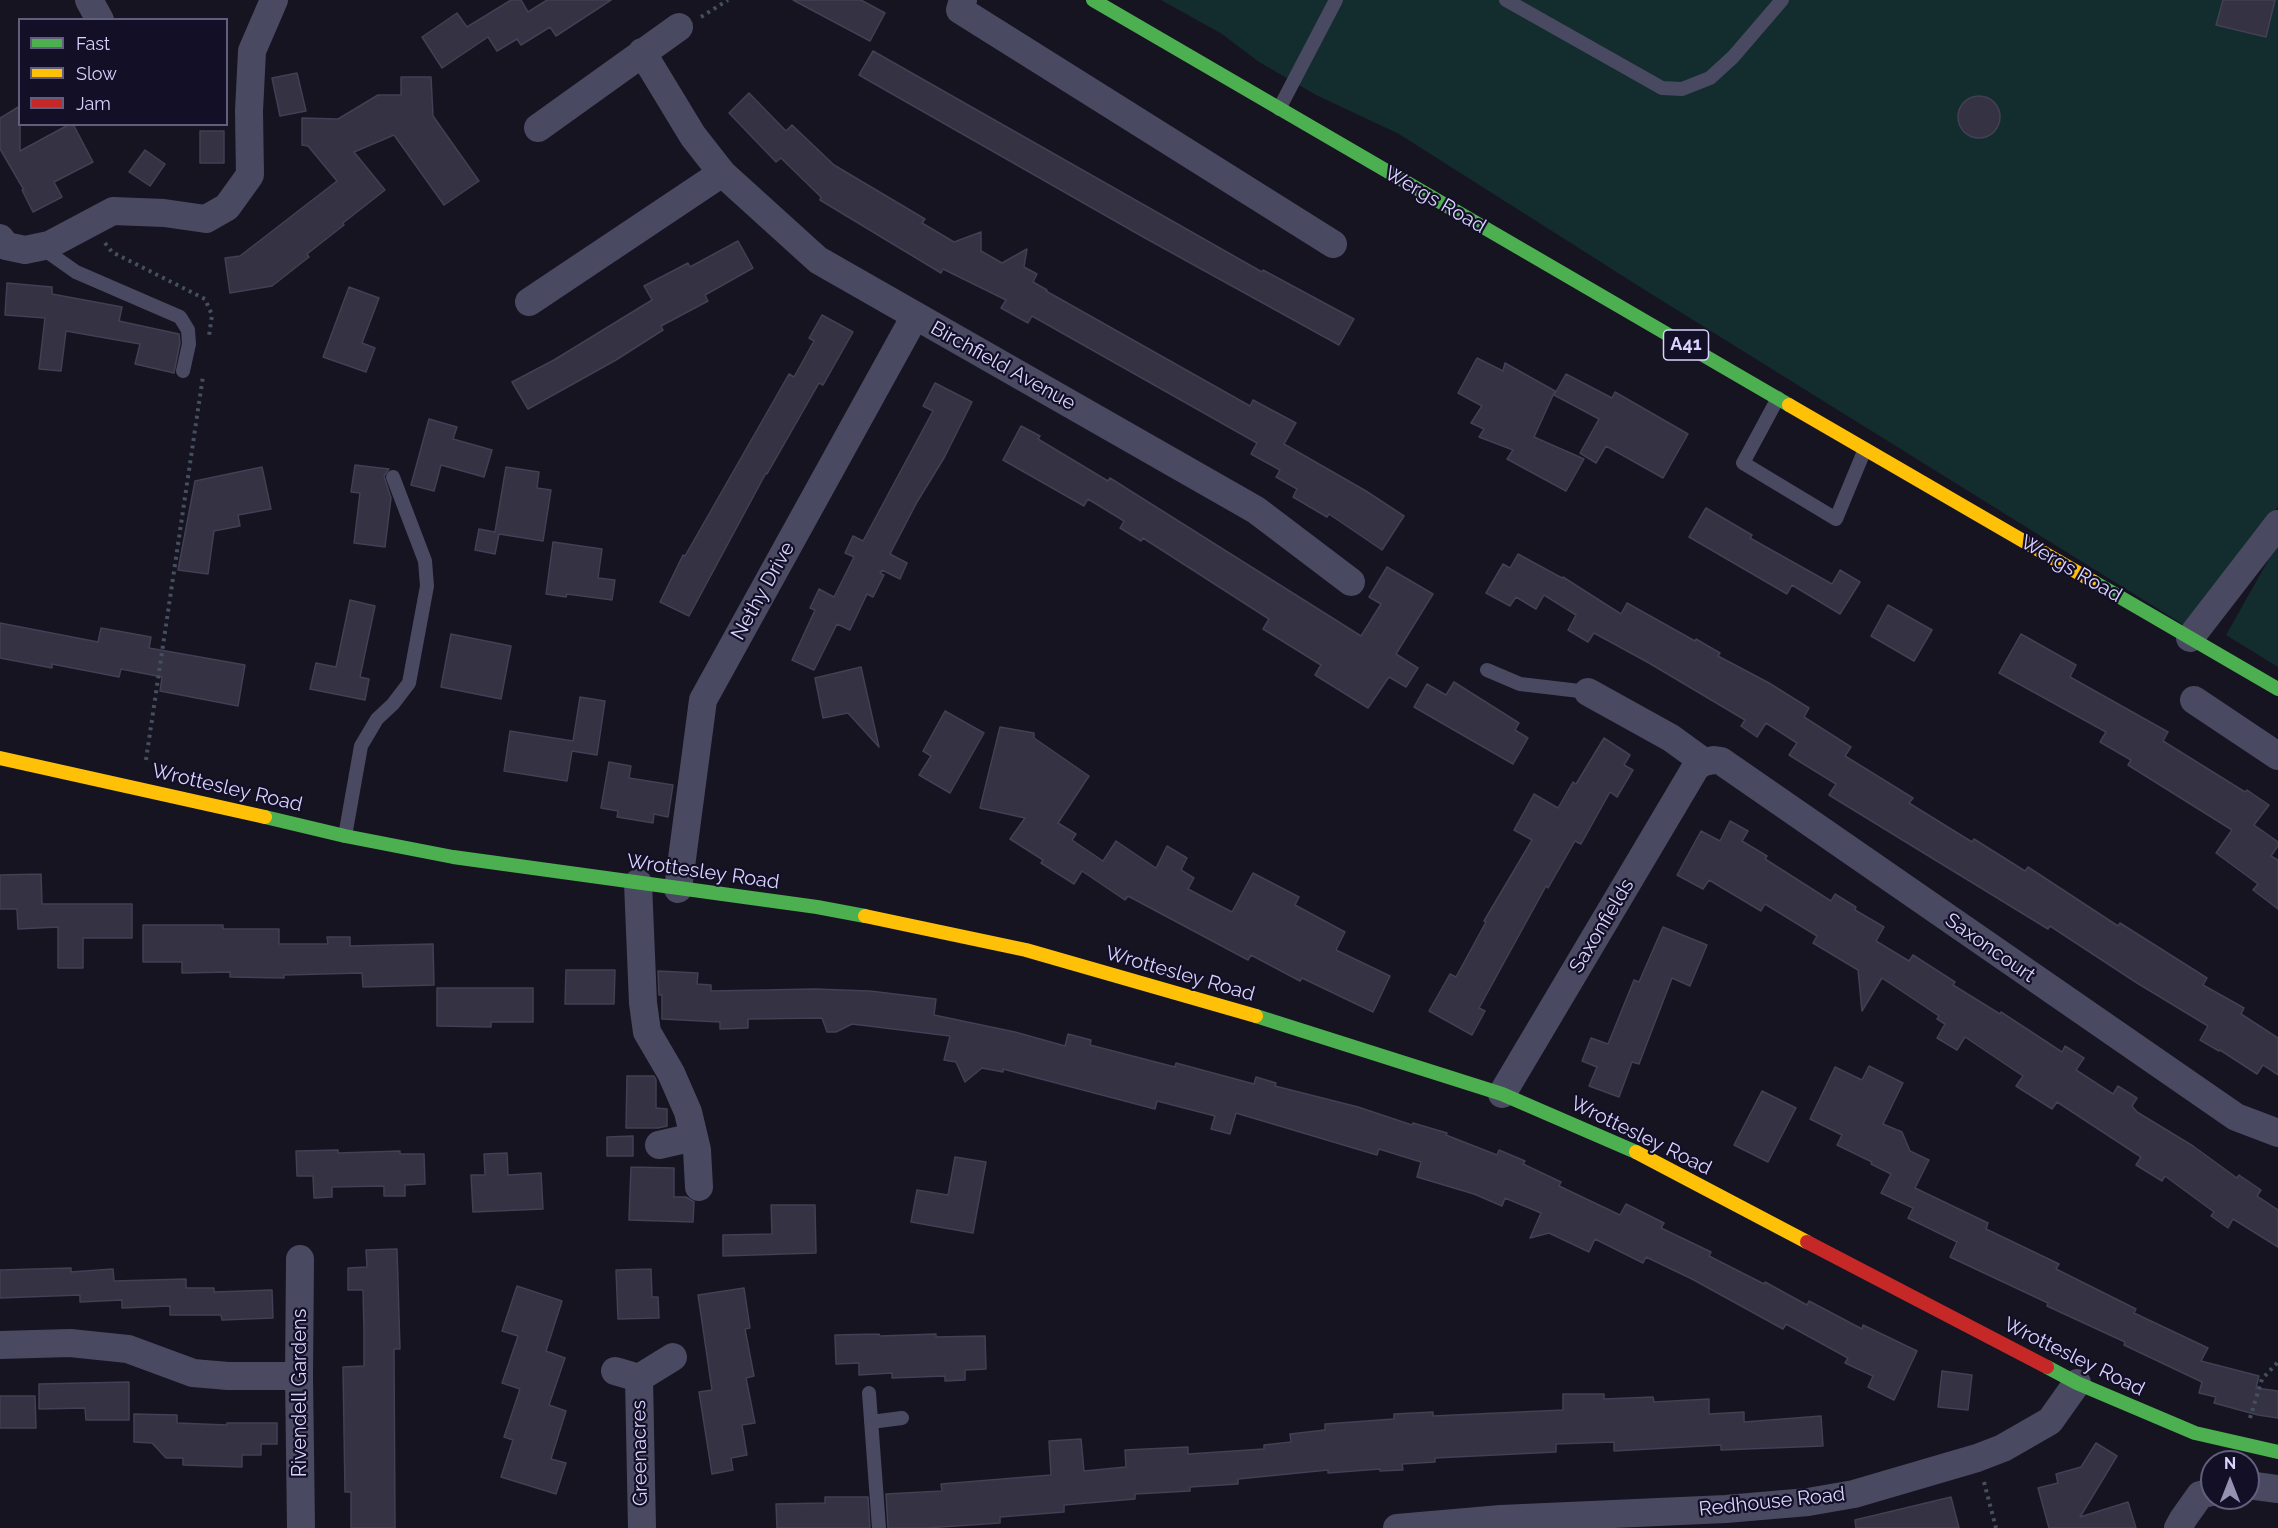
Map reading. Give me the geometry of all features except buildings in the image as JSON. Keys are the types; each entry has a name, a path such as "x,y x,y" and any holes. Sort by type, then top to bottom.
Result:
{"main road":[{"name":"Wergs Road","path":"1093,0 2278,689"},
{"name":"Wrottesley Road","path":"0,758 141,788 345,836 476,861 817,907 921,927 1026,950 1267,1019 1502,1094 1629,1148 2078,1383 2195,1433 2278,1452"}],"street":[{"path":"89,0 99,18"},
{"path":"2,244 25,250 49,245 113,211 164,213 206,219 227,207 250,175 238,109 252,51 274,0"},
{"path":"963,0 960,9 1333,244"},
{"path":"538,128 679,27"},
{"name":"Birchfield Avenue","path":"642,52 693,136 722,173 818,260 1256,510 1351,582"},
{"path":"529,302 722,173"},
{"name":"Nethy Drive","path":"678,889 703,700 915,316"},
{"path":"2190,638 2278,524"},
{"path":"1588,692 1671,738 1704,762"},
{"path":"2194,700 2278,756"},
{"name":"Saxoncourt","path":"1704,762 1721,761 2236,1117 2278,1133"},
{"name":"Saxonfields","path":"1502,1094 1696,767 1704,762"},
{"path":"638,883 643,1003 647,1032 671,1073 688,1112 697,1150 699,1187"},
{"path":"659,1145 694,1137"},
{"name":"Rivendell Gardens","path":"300,1258 301,1528"},
{"path":"0,1346 70,1343 128,1349 194,1373 228,1376 299,1376"},
{"name":"Greenacres","path":"642,1528 627,1374 673,1357"},
{"name":"Redhouse Road","path":"1396,1528 1501,1519 1603,1521 1808,1502 1854,1494 1977,1458 2003,1448 2050,1421 2078,1383"},
{"path":"2260,1487 2278,1489"},
{"path":"2178,1528 2200,1496"}],"lane":[{"path":"1279,109 1336,0"},
{"path":"1506,0 1662,88 1682,89 1710,78 1733,57 1782,0"},
{"path":"40,247 76,272 180,317 188,330 189,344 183,371"},
{"path":"1778,398 1743,463 1836,519 1865,449"},
{"path":"345,836 361,746 377,719 393,704 409,683 427,586 425,561 393,477"},
{"path":"1487,670 1520,684 1588,692"},
{"path":"869,1393 879,1528"},
{"path":"872,1422 902,1418"}],"path":[{"path":"88,224 112,252 205,299 212,315 209,338"},
{"path":"141,788 204,374"},
{"path":"2241,1445 2262,1379 2278,1362"},
{"path":"1977,1458 1996,1528"}],"green space":[{"path":"1161,0 2278,0 2278,506 2269,523 2187,627 1648,292 1399,134 1316,95 1259,62 1222,34"},
{"path":"2278,543 2278,667 2226,635"}],"traffic: fast":[{"path":"1093,0 1789,405"},
{"path":"2094,582 2278,689"},
{"path":"265,817 345,836 453,857 817,907 865,916"},
{"path":"1256,1016 1502,1094 1636,1152"},
{"path":"2047,1367 2077,1383 2195,1433 2278,1452"}],"traffic: slow":[{"path":"1789,405 2094,582"},
{"path":"0,758 265,817"},
{"path":"865,916 1026,950 1256,1016"},
{"path":"1636,1152 1807,1242"}],"traffic: jam":[{"path":"1807,1242 2047,1367"}]}
